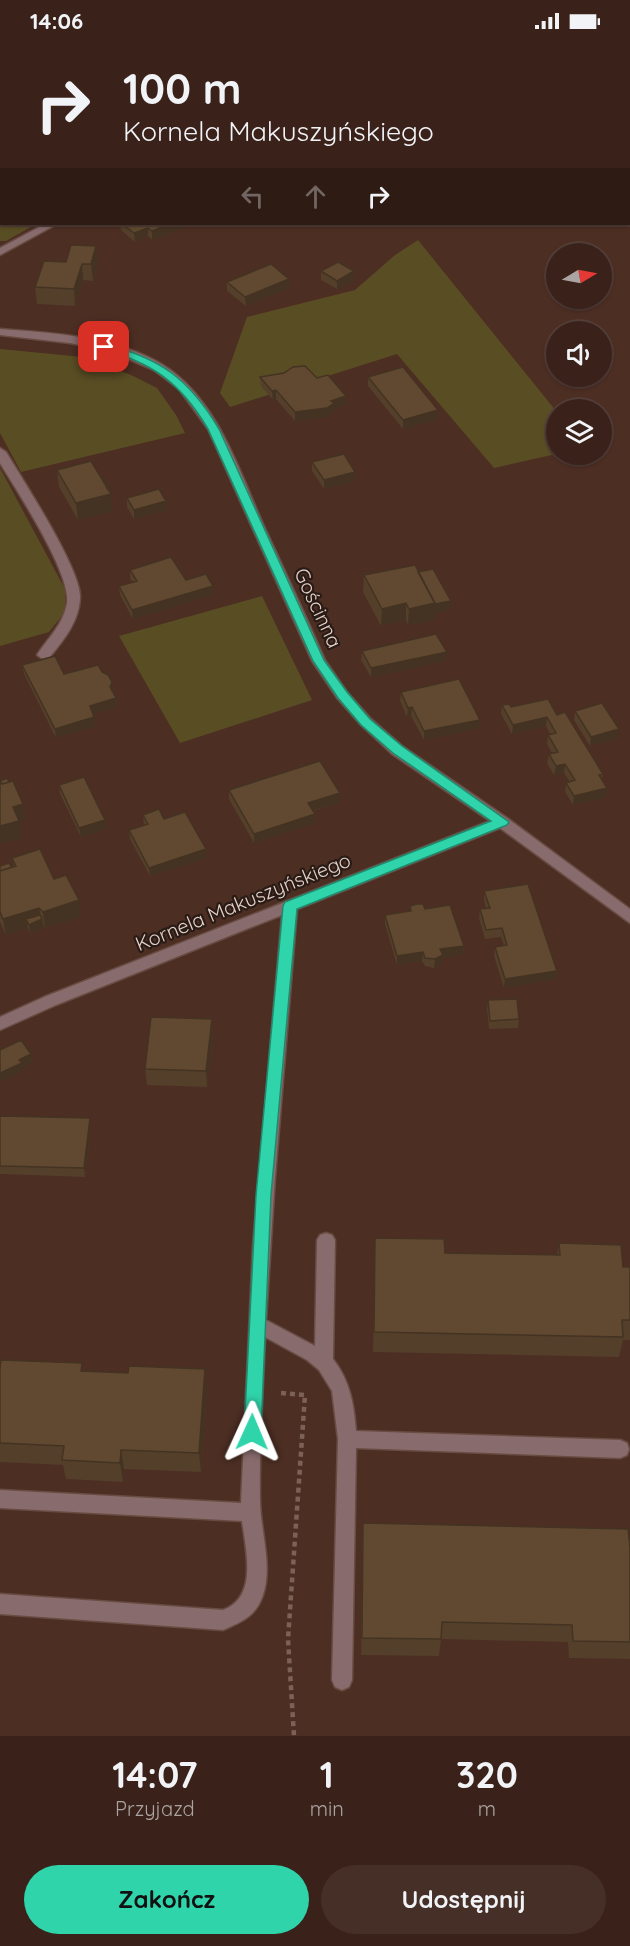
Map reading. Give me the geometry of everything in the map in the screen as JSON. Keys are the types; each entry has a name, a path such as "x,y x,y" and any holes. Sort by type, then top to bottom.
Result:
{"street":[{"path":"0,252 50,225"},
{"name":"Gościnna","path":"0,332 87,342 122,351 152,364 177,381 198,403 214,429 319,661 342,695 366,722 397,750 502,822 630,917"},
{"path":"0,452 61,561 75,592 71,617 62,633 44,655"},
{"name":"Kornela Makuszyńskiego","path":"0,1024 50,1001 502,822"},
{"path":"0,1604 223,1620 241,1613 250,1602 255,1579 255,1540 251,1513 253,1391 264,1195 290,906"},
{"path":"324,1360 326,1240"},
{"path":"257,1324 324,1360 335,1373 343,1389 347,1408 347,1439 342,1680"},
{"path":"347,1439 620,1449"},
{"path":"0,1499 251,1513"}],"path":[{"path":"253,1391 304,1395 288,1639 294,1736"}],"shaded area":[{"path":"0,225 34,225 6,241 0,241"},
{"path":"418,240 546,399 546,456 494,468 397,354 230,407 220,393 247,317 355,290 395,255"},
{"path":"0,349 83,357 131,375 157,388 176,415 185,433 21,472 0,433"},
{"path":"0,468 65,589 66,611 49,632 0,646"},
{"path":"262,596 312,700 180,743 119,636"}],"building":[{"path":"123,225 167,225 152,231 148,228 134,233"},
{"path":"71,245 96,246 91,264 82,264 74,289 35,287 44,261 66,262"},
{"path":"338,262 354,271 337,281 321,271"},
{"path":"271,264 289,279 245,297 227,282"},
{"path":"305,366 317,378 328,375 346,396 331,401 334,403 327,408 295,412 276,390 272,391 260,377 284,373 293,367"},
{"path":"403,367 438,410 403,420 368,377"},
{"path":"344,454 355,472 324,480 312,462"},
{"path":"91,461 111,494 76,503 57,470"},
{"path":"103,478 110,489 108,490"},
{"path":"159,489 166,501 134,510 127,498"},
{"path":"171,557 186,580 206,574 213,586 132,610 119,586 137,581 130,570"},
{"path":"415,565 435,603 409,609 406,603 382,609 364,575"},
{"path":"433,569 451,601 435,604 418,572"},
{"path":"436,634 447,652 371,668 362,651"},
{"path":"55,656 64,674 98,665 112,682 110,687 116,698 90,706 94,717 55,729 22,665"},
{"path":"459,679 480,720 424,731 412,707 408,708 401,692"},
{"path":"548,699 557,715 565,712 603,774 599,775 607,788 574,796 566,783 575,780 565,764 556,766 549,754 558,752 548,735 556,733 547,717 513,725 502,705 509,704 511,707"},
{"path":"602,703 619,729 591,737 575,711"},
{"path":"320,761 340,793 308,803 315,814 254,834 229,790"},
{"path":"84,777 105,820 79,828 59,785"},
{"path":"7,778 9,782 2,784 0,781"},
{"path":"0,780 2,784 13,781 23,804 13,807 19,821 0,826"},
{"path":"159,809 164,819 185,812 206,849 149,868 129,830 148,824 143,815"},
{"path":"40,849 54,879 66,875 79,900 43,912 39,908 3,919 0,912 0,871 16,866 12,858"},
{"path":"9,863 12,867 0,871 0,866"},
{"path":"528,884 557,971 505,979 495,947 507,945 502,928 486,930 480,909 490,908 484,891"},
{"path":"423,904 425,909 450,905 464,946 440,949 443,955 435,959 425,958 423,952 397,956 385,915 411,911 410,906"},
{"path":"40,915 42,919 29,925 26,919"},
{"path":"517,999 519,1019 490,1021 488,1000"},
{"path":"151,1017 212,1019 206,1071 145,1069"},
{"path":"21,1040 31,1054 19,1060 22,1063 0,1073 0,1050"},
{"path":"0,1116 90,1118 84,1168 0,1166"},
{"path":"375,1238 444,1239 445,1253 560,1255 559,1243 621,1245 623,1267 630,1267 630,1320 622,1320 623,1337 374,1332"},
{"path":"1,1360 82,1363 81,1371 128,1373 129,1366 205,1369 199,1453 121,1450 120,1463 62,1460 64,1446 0,1443"},
{"path":"363,1523 628,1529 630,1642 573,1641 572,1625 442,1622 441,1639 362,1638"}],"route":[{"path":"104,347 122,351 152,364 177,381 198,403 214,429 319,661 342,695 366,722 397,750 502,822 290,906 264,1195 252,1432"}]}
